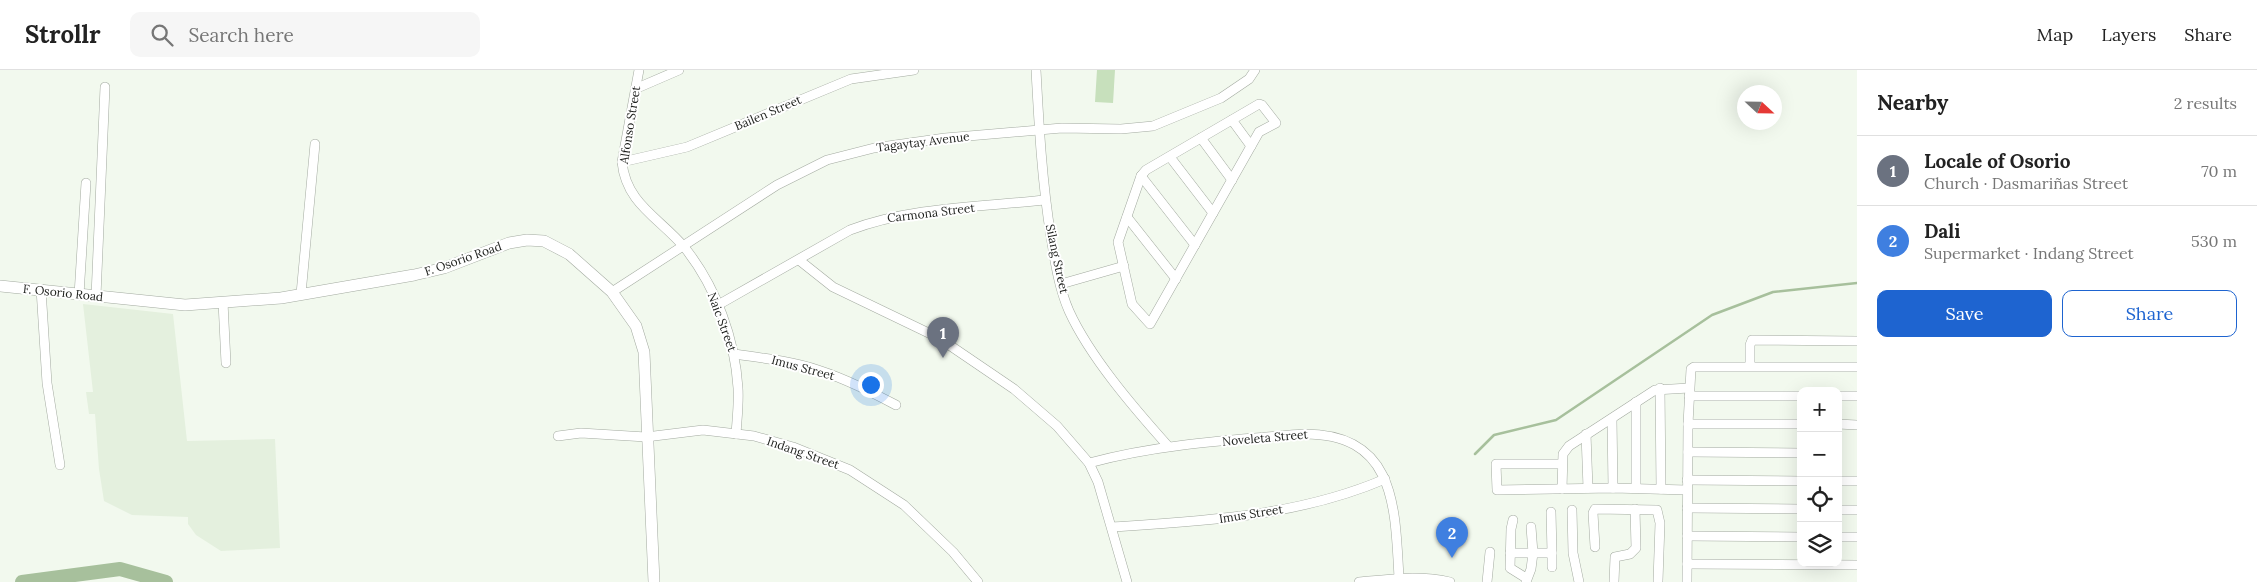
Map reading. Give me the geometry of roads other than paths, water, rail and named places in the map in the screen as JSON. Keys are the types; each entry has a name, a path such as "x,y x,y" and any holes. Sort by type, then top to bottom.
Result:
{"street":[{"name":"Alfonso Street","path":"639,70 622,162 624,176 634,197 684,247"},
{"path":"635,89 679,70"},
{"name":"Bailen Street","path":"622,162 687,147 850,79 914,70"},
{"name":"Silang Street","path":"1036,70 1045,200 1061,284 1069,310 1082,337 1168,446"},
{"name":"Tagaytay Avenue","path":"612,292 777,185 827,160 874,148 945,138 1039,130 1121,129 1153,126 1221,98 1250,79 1255,70"},
{"path":"96,296 105,88"},
{"path":"1259,104 1262,105 1276,123 1260,132 1251,146 1150,324 1132,304 1118,242 1141,176 1146,170 1201,138 1259,104"},
{"path":"1232,120 1251,146"},
{"path":"1201,138 1232,180"},
{"path":"301,294 315,144"},
{"path":"1170,157 1213,214"},
{"path":"1141,176 1195,245"},
{"path":"79,295 86,183"},
{"name":"Carmona Street","path":"718,305 850,230 897,215 1045,200"},
{"path":"1127,217 1176,279"},
{"name":"F. Osorio Road","path":"0,286 185,304 281,298 444,268 509,243 527,240 544,241 569,254 612,292 636,326 644,352 646,437 654,582"},
{"name":"Naic Street","path":"684,247 700,269 718,305 734,354 738,389 736,434"},
{"path":"800,260 833,287 939,338 1014,389 1056,426 1089,463 1098,482 1127,582"},
{"path":"1061,284 1124,266"},
{"path":"41,289 47,383 60,465"},
{"path":"222,302 226,363"},
{"path":"1750,366 1750,345 1752,340 1857,342"},
{"name":"Imus Street","path":"734,354 774,359 817,369 845,379 896,405"},
{"path":"1687,582 1690,372 1694,367 1857,367"},
{"path":"1660,388 1661,489"},
{"path":"1562,489 1562,464 1565,450 1586,434 1660,388 1689,392 1797,396"},
{"path":"1842,396 1857,396"},
{"path":"1636,402 1636,488"},
{"path":"1612,419 1613,488"},
{"path":"1688,424 1797,424"},
{"path":"1842,424 1857,425"},
{"name":"Indang Street","path":"558,436 581,433 646,437 703,430 736,434 793,446 850,470 904,505 953,552 978,582"},
{"name":"Noveleta Street","path":"1089,463 1127,453 1168,446 1322,434 1353,444 1370,458 1385,479 1395,511 1399,578"},
{"path":"1586,434 1588,488"},
{"path":"1688,452 1797,453"},
{"path":"1562,464 1496,464 1497,490 1636,488 1687,490"},
{"name":"Imus Street","path":"1112,527 1210,521 1312,504 1337,498 1385,479"},
{"path":"1687,480 1797,481"},
{"path":"1842,481 1857,481"},
{"path":"1687,508 1797,509"},
{"path":"1614,582 1615,556 1633,552 1636,548 1635,509"},
{"path":"1572,510 1573,553 1579,582"},
{"path":"1594,547 1593,510 1657,510 1659,513 1658,580"},
{"path":"1842,510 1857,510"},
{"path":"1551,512 1552,567"},
{"path":"1513,520 1510,568 1526,580 1531,570 1533,553 1531,527"},
{"path":"1687,536 1797,537"},
{"path":"1842,537 1857,537"},
{"path":"1487,582 1490,552"},
{"path":"1510,553 1552,553"},
{"path":"1687,564 1857,564"},
{"path":"1359,582 1399,578 1425,578 1450,582"}],"waterway":[{"path":"1475,454 1494,435 1556,420 1712,315 1773,292 1857,283"},
{"path":"22,582 120,569 166,582"}],"place":[{"name":"Locale of Osorio","path":"943,358"},
{"name":"Dali","path":"1452,558"}]}
